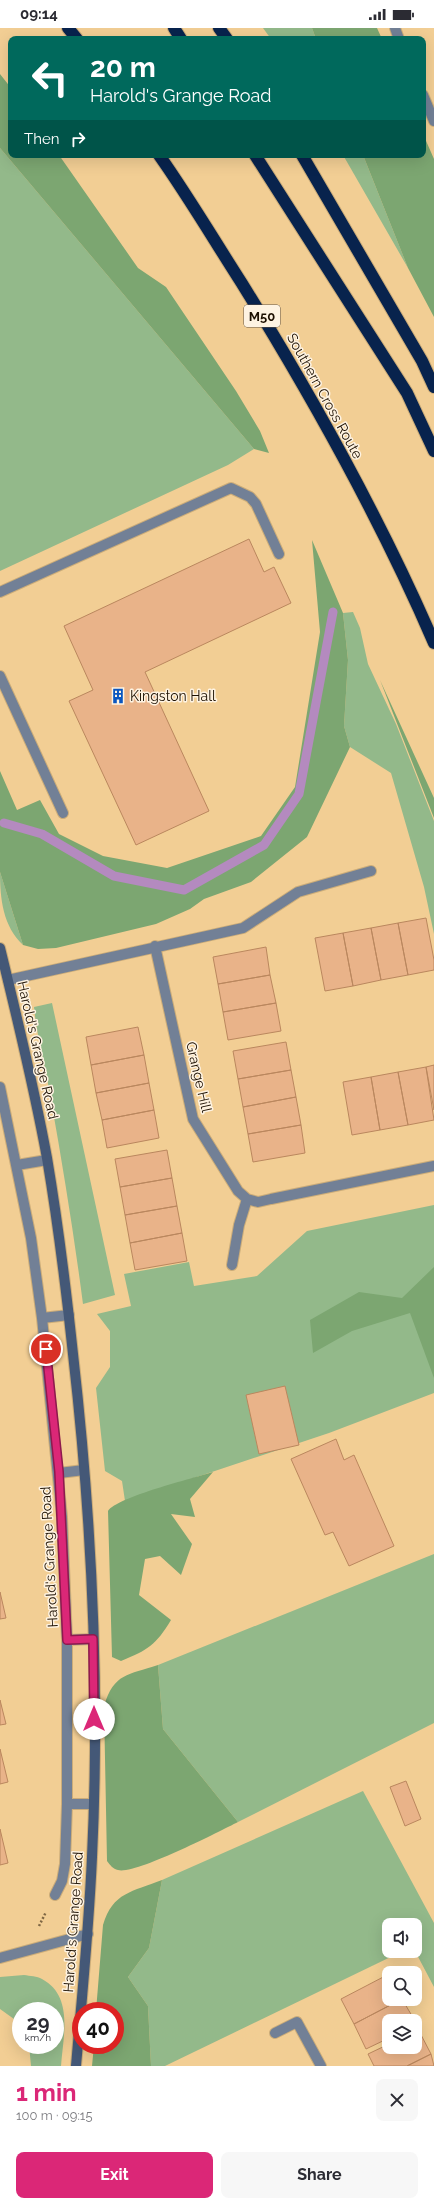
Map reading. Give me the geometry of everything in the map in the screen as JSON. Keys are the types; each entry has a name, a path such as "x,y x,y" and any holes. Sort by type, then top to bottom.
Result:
{"highway":[{"name":"Southern Cross Route","path":"161,158 178,182 280,345 356,482 434,642"},
{"path":"257,158 407,393 434,451"},
{"path":"304,158 422,361 434,387"}],"street":[{"path":"426,102 434,121"},
{"path":"0,592 230,488 250,497 256,504 279,554"},
{"path":"0,676 63,813"},
{"path":"8,980 155,946 243,928 298,892 371,871"},
{"name":"Grange Hill","path":"155,946 193,1119 238,1191 247,1200"},
{"name":"Harold's Grange Road","path":"0,948 35,1095 47,1160 69,1315 84,1470 93,1639 93,1804 88,1934 76,2066"},
{"name":"Harold's Grange Road","path":"0,1087 32,1238 59,1472 67,1640 67,1804 65,1864 62,1881 55,1895"},
{"path":"17,1165 47,1160"},
{"path":"232,1265 239,1225 247,1200 258,1202 434,1166"},
{"path":"42,1318 69,1315"},
{"name":"Harold's Grange Road","path":"59,1472 84,1470"},
{"name":"Harold's Grange Road","path":"67,1640 93,1639"},
{"path":"67,1804 93,1804"},
{"path":"0,1958 88,1934"},
{"path":"275,2033 297,2022 321,2066"}],"path":[{"path":"26,1951 55,1895"}],"green space":[{"path":"263,28 312,28 315,36 269,36"},
{"path":"312,28 377,28 381,36 315,36"},
{"path":"0,74 8,84 8,157 0,148"},
{"path":"426,141 434,159 434,317 408,268 364,158 426,158"},
{"path":"0,148 254,449 228,465 0,571"},
{"path":"8,158 61,158 138,268 166,287 236,391 260,431 269,453 254,449"},
{"path":"345,158 364,158 408,268"},
{"path":"312,540 343,613 348,660 344,726 350,747 307,837 251,882 204,899 190,909 156,924 56,948 38,949 23,945 0,872 0,771 17,810 40,800 59,834 103,856 167,868 261,836 295,787 320,632"},
{"path":"353,612 360,628 368,664 396,724 434,821 434,934 424,887 391,773 350,747 344,726 348,660 343,613"},
{"path":"380,680 434,798 434,818"},
{"path":"0,872 23,945 16,938 4,912"},
{"path":"52,1003 115,1295 83,1304 64,1176 49,1088 37,1031 34,1007"},
{"path":"434,1205 434,1393 329,1433 125,1501 122,1481 105,1471 96,1388 110,1367 110,1331 97,1314 131,1306 124,1274 189,1262 194,1286 257,1276 307,1231"},
{"path":"434,1267 434,1378 410,1313 352,1331 313,1353 310,1320 359,1292 402,1298"},
{"path":"213,1472 190,1499 195,1517 171,1514 192,1544 181,1575 160,1556 145,1559 139,1595 171,1620 156,1641 145,1650 121,1661 112,1657 108,1511 114,1506 140,1494"},
{"path":"434,1554 434,1723 238,1822 163,1729 158,1665"},
{"path":"158,1665 163,1729 238,1822 158,1860 127,1870 118,1870 113,1868 107,1861 104,1706 112,1687 118,1681 130,1674"},
{"path":"363,1791 434,1923 434,1987 419,1958 422,1958 422,1918 382,1918 382,1958 389,1958 165,2066 151,2066 148,2006 128,1977 149,1948 162,1880"},
{"path":"162,1880 149,1948 128,1977 148,2006 151,2066 92,2066 93,2054 124,2054 124,2002 97,2002 103,1925 107,1914 118,1899 133,1891"},
{"path":"24,1975 42,1979 52,1986 61,2002 12,2002 12,2018 0,2009 0,1977"},
{"path":"30,2054 62,2054 61,2066 31,2066"}],"building":[{"name":"Kingston Hall","path":"249,539 264,572 274,567 291,603 145,672 209,811 136,845 69,701 93,690 64,626"},
{"path":"426,918 434,960 434,970 408,975 398,923"},
{"path":"398,923 408,975 381,980 371,928"},
{"path":"371,928 381,980 353,986 343,933"},
{"path":"343,933 353,986 325,991 315,938"},
{"path":"266,947 270,975 218,984 213,957"},
{"path":"270,975 276,1003 223,1012 218,984"},
{"path":"276,1003 281,1031 228,1040 223,1012"},
{"path":"138,1027 144,1055 91,1065 86,1037"},
{"path":"286,1042 291,1070 238,1079 233,1051"},
{"path":"144,1055 149,1083 96,1093 91,1065"},
{"path":"434,1065 434,1110 426,1067"},
{"path":"426,1067 434,1120 408,1125 398,1072"},
{"path":"291,1070 296,1097 243,1107 238,1079"},
{"path":"398,1072 408,1125 380,1130 371,1077"},
{"path":"371,1077 380,1130 352,1135 343,1082"},
{"path":"149,1083 154,1110 102,1120 96,1093"},
{"path":"296,1097 301,1125 248,1134 243,1107"},
{"path":"154,1110 159,1138 107,1148 102,1120"},
{"path":"301,1125 305,1153 253,1162 248,1134"},
{"path":"167,1150 172,1178 120,1187 115,1159"},
{"path":"172,1178 177,1206 125,1215 120,1187"},
{"path":"177,1206 182,1233 130,1243 125,1215"},
{"path":"182,1233 187,1261 135,1270 130,1243"},
{"path":"285,1386 299,1445 259,1454 246,1395"},
{"path":"336,1439 344,1460 354,1455 394,1546 349,1566 333,1532 325,1535 291,1459"},
{"path":"0,1592 6,1618 0,1619"},
{"path":"0,1700 6,1724 0,1725"},
{"path":"0,1749 8,1782 0,1784"},
{"path":"406,1781 421,1819 405,1826 390,1787"},
{"path":"0,1829 8,1863 0,1865"},
{"path":"382,1978 382,2006 389,2006 354,2024 341,1999"},
{"path":"389,2006 406,2006 411,2014 382,2014 382,2041 366,2049 354,2024"},
{"path":"422,2037 431,2054 407,2066 374,2066 368,2054 382,2047 382,2054 422,2054"},
{"path":"431,2054 434,2066 407,2066"}],"waterway":[{"path":"4,823 42,834 114,876 184,890 264,845 299,794 333,612"}],"place":[{"name":"Kingston Hall","path":"118,696"}],"route":[{"path":"46,1349 59,1472 67,1640 93,1639 94,1719"}]}
